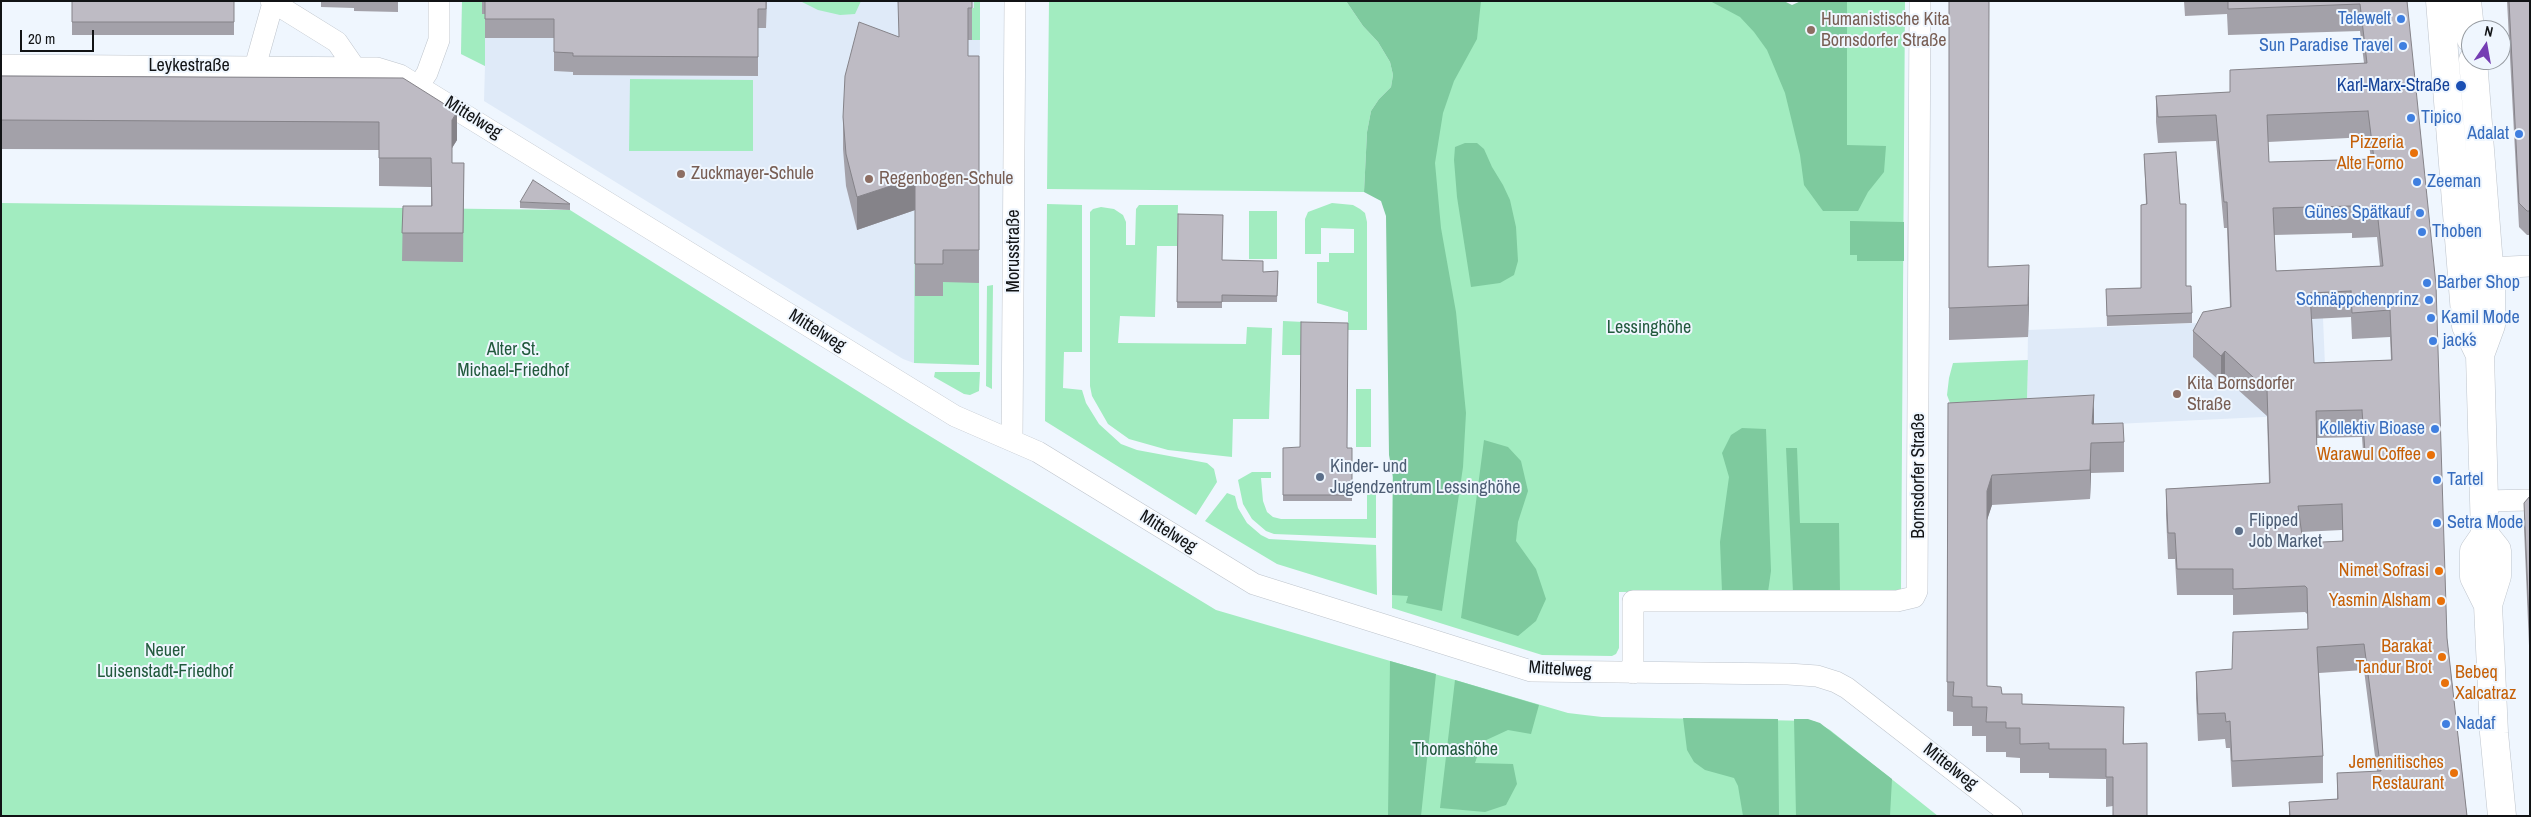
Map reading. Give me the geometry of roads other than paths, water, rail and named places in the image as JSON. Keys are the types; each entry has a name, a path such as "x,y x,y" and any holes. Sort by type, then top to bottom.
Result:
{"main road":[{"path":"2440,1 2466,326 2480,355"},
{"path":"2468,1 2470,20"},
{"path":"2474,70 2489,268 2491,325 2480,355 2485,534 2474,550 2474,577 2488,605 2494,733 2502,816"}],"street":[{"path":"420,85 436,53 439,40 440,1"},
{"name":"Morusstraße","path":"1012,440 1015,1"},
{"name":"Bornsdorfer Straße","path":"1633,673 1633,601 1897,601 1906,600 1914,596 1917,591 1920,1"},
{"path":"255,67 272,2 336,42 354,68"},
{"name":"Leykestraße","path":"1,66 377,68"},
{"name":"Mittelweg","path":"377,68 400,75 420,85 955,416 1012,440 1055,462 1254,584 1531,671 1818,676 1847,688 2012,816"},
{"path":"2489,268 2530,266"},
{"path":"2484,501 2530,500"}],"place":[{"name":"Telewelt","path":"2401,19"},
{"name":"Humanistische Kita Bornsdorfer Straße","path":"1811,30"},
{"name":"Sun Paradise Travel","path":"2403,46"},
{"name":"Karl-Marx-Straße","path":"2461,86"},
{"name":"Tipico","path":"2411,118"},
{"name":"Adalat","path":"2519,134"},
{"name":"Pizzeria Alte Forno","path":"2414,153"},
{"name":"Zuckmayer-Schule","path":"681,174"},
{"name":"Regenbogen-Schule","path":"869,179"},
{"name":"Zeeman","path":"2417,182"},
{"name":"Günes Spätkauf","path":"2420,213"},
{"name":"Thoben","path":"2422,232"},
{"name":"Barber Shop","path":"2427,283"},
{"name":"Schnäppchenprinz","path":"2429,300"},
{"name":"Kamil Mode","path":"2431,318"},
{"name":"jack´s","path":"2433,341"},
{"name":"Kita Bornsdorfer Straße","path":"2177,394"},
{"name":"Kollektiv Bioase","path":"2435,429"},
{"name":"Warawul Coffee","path":"2431,455"},
{"name":"Kinder- und Jugendzentrum Lessinghöhe","path":"1320,477"},
{"name":"Tartel","path":"2437,480"},
{"name":"Setra Mode","path":"2437,523"},
{"name":"Flipped Job Market","path":"2239,531"},
{"name":"Nimet Sofrasi","path":"2439,571"},
{"name":"Yasmin Alsham","path":"2441,601"},
{"name":"Barakat Tandur Brot","path":"2442,657"},
{"name":"Bebeq Xalcatraz","path":"2445,683"},
{"name":"Nadaf","path":"2446,724"},
{"name":"Jemenitisches Restaurant","path":"2454,773"}],"park label":[{"name":"Lessinghöhe","path":"1649,328"},
{"name":"Alter St. Michael-Friedhof","path":"513,360"},
{"name":"Neuer Luisenstadt-Friedhof","path":"165,661"},
{"name":"Thomashöhe","path":"1455,750"}]}
